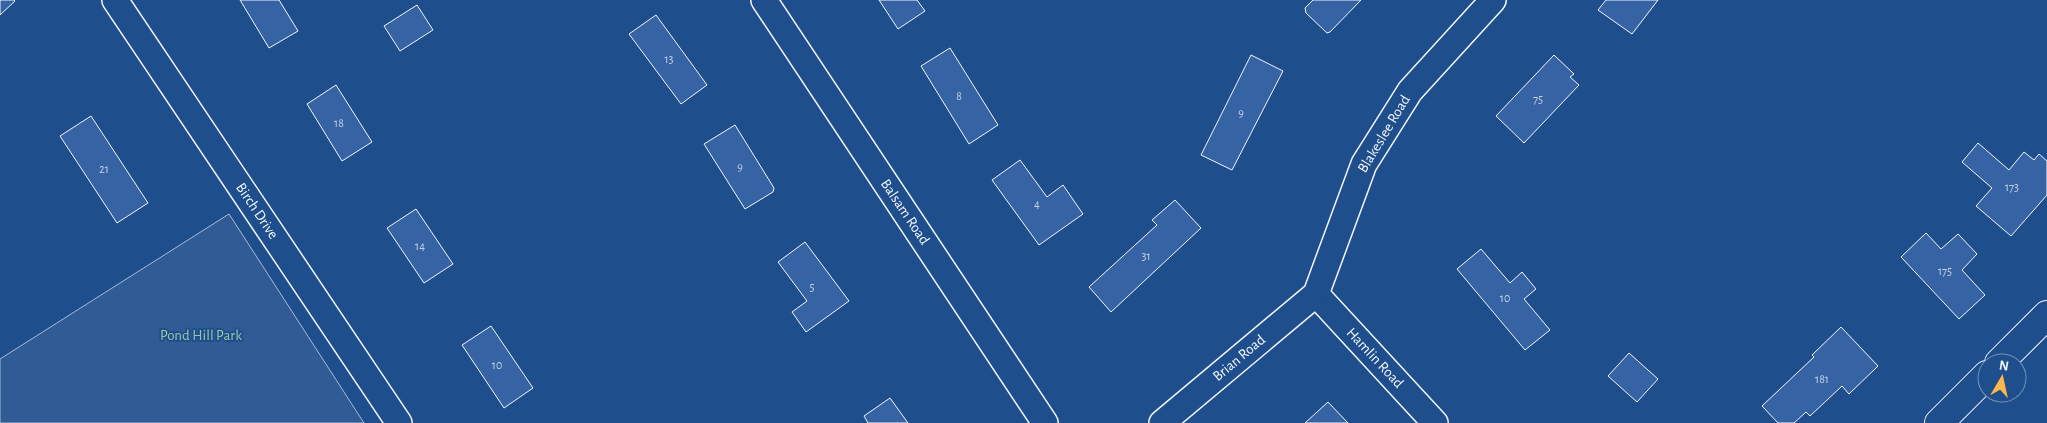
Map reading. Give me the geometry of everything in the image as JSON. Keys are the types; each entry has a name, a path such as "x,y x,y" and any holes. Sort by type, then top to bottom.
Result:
{"main road":[{"path":"2009,353 2047,315"},
{"path":"1939,423 1977,385"}],"street":[{"name":"Birch Drive","path":"115,0 399,423"},
{"name":"Balsam Road","path":"764,0 1045,423"},
{"name":"Blakeslee Road","path":"1316,294 1364,164 1410,91 1493,0"},
{"name":"Brian Road","path":"1162,423 1316,294"},
{"name":"Hamlin Road","path":"1316,294 1435,423"}],"shaded area":[{"name":"Pond Hill Park","path":"229,214 364,423 0,423 0,359"}],"building":[{"path":"0,0 14,0 15,1 0,15"},
{"path":"240,0 279,0 298,31 269,48"},
{"path":"879,0 917,0 925,11 898,29"},
{"path":"1313,0 1361,0 1327,33 1306,13 1305,8"},
{"path":"1606,0 1658,0 1632,34 1598,10"},
{"path":"417,5 433,30 400,51 384,26"},
{"path":"656,15 707,85 681,104 629,34"},
{"path":"950,48 998,125 969,144 921,66"},
{"path":"1251,55 1283,71 1232,170 1201,155"},
{"path":"1554,55 1574,74 1570,77 1579,85 1524,143 1496,116"},
{"path":"336,85 372,142 342,161 307,104"},
{"path":"91,116 148,203 117,223 60,136"},
{"path":"735,125 774,188 773,192 745,209 704,144"},
{"path":"1978,143 2009,170 2024,152 2034,160 2039,154 2047,161 2047,195 2011,236 1976,206 1992,188 1962,162"},
{"path":"1020,160 1047,197 1063,185 1083,214 1039,245 992,180"},
{"path":"1175,200 1201,228 1111,312 1089,287 1157,225 1152,220"},
{"path":"416,209 453,264 424,283 387,228"},
{"path":"1926,233 1941,249 1958,234 1977,254 1962,270 1985,295 1959,319 1901,257"},
{"path":"805,242 849,301 806,332 792,312 807,301 778,262"},
{"path":"1481,249 1510,283 1522,272 1536,289 1524,299 1550,330 1525,350 1457,269"},
{"path":"491,326 533,388 504,408 462,345"},
{"path":"1841,327 1878,366 1849,394 1842,386 1810,416 1806,412 1794,423 1778,423 1762,406 1814,357 1812,355"},
{"path":"1629,353 1658,379 1637,402 1608,376"},
{"path":"890,398 908,423 868,423 864,416"},
{"path":"1328,402 1348,423 1305,423"}]}
